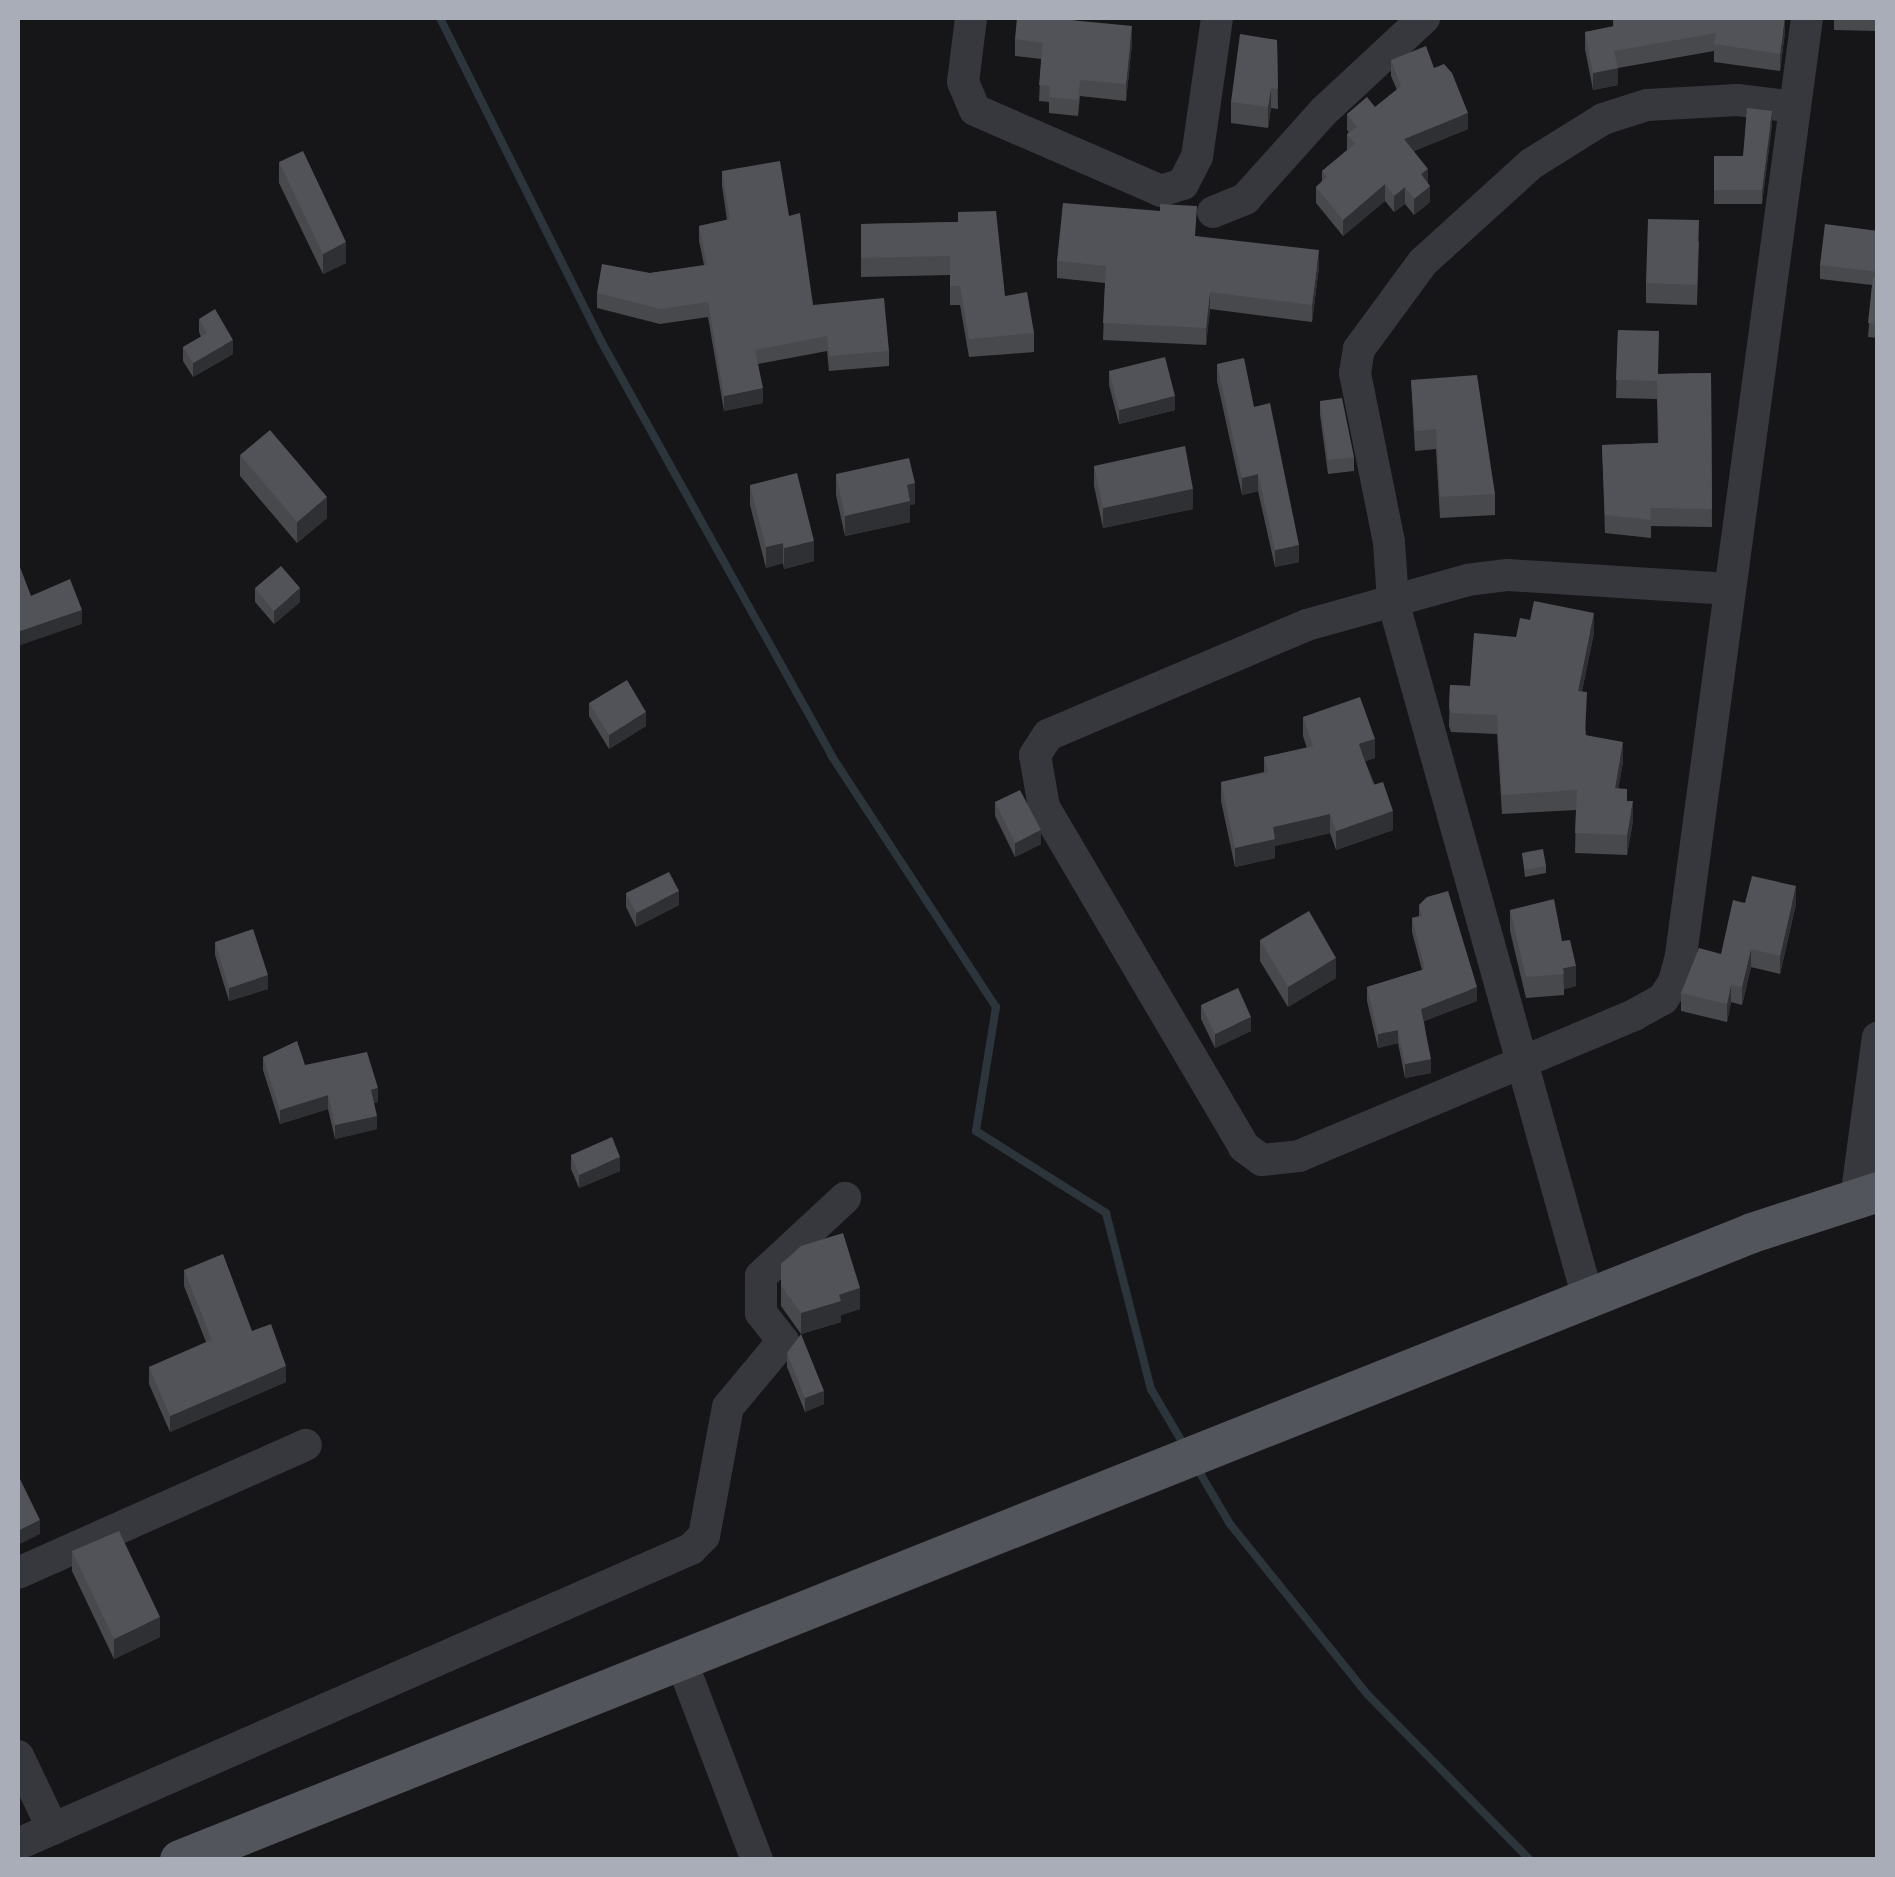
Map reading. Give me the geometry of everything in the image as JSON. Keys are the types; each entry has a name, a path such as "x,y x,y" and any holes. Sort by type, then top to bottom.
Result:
{"main road":[{"path":"180,1860 1588,1298 1870,1202"},
{"path":"238,1860 1870,1202"}],"street":[{"path":"971,18 963,82 974,110 1161,191 1183,184 1197,157 1217,18"},
{"path":"1213,212 1245,198 1337,98 1424,18"},
{"path":"1730,589 1507,574 1307,625 1072,721 1048,735 1034,756 1044,807 1152,1000 1244,1147 1262,1160 1299,1156 1634,1015 1663,999 1674,982 1730,589 1807,18"},
{"path":"1588,1298 1518,1064 1393,600 1389,542 1356,372 1369,328 1423,262 1532,164 1603,119 1647,104 1737,100 1795,106"},
{"path":"1870,1202 1878,1037"},
{"path":"18,1844 691,1549 704,1536 728,1406 783,1341 761,1313 761,1276 844,1198"},
{"path":"18,1573 306,1445"},
{"path":"689,1680 756,1860"},
{"path":"18,1756 54,1829"}],"building":[{"path":"1017,18 1070,18 1132,26 1126,84 1080,80 1078,100 1049,97 1050,86 1039,85 1043,43 1015,39"},
{"path":"1613,18 1785,18 1780,54 1714,44 1716,33 1614,51 1618,68 1593,73 1585,32 1614,26"},
{"path":"1240,34 1277,40 1278,89 1271,88 1268,107 1231,102"},
{"path":"1426,46 1434,68 1444,64 1452,73 1468,113 1404,139 1428,169 1421,174 1430,186 1414,199 1405,187 1394,196 1385,184 1343,220 1316,187 1327,177 1322,171 1355,144 1347,134 1357,127 1347,114 1367,97 1375,107 1401,86 1391,60"},
{"path":"1747,108 1772,111 1762,190 1714,190 1714,156 1743,156"},
{"path":"303,151 346,242 323,254 279,162"},
{"path":"780,161 789,216 800,213 813,305 884,298 889,351 829,356 827,336 755,350 763,388 724,396 708,302 660,309 597,293 602,264 650,273 707,265 699,226 730,219 722,171"},
{"path":"1063,203 1160,211 1160,204 1197,206 1195,236 1319,250 1312,305 1210,292 1206,328 1103,323 1106,266 1057,261"},
{"path":"996,211 1005,296 1027,292 1034,333 969,339 960,286 950,286 950,256 861,258 861,224 958,222 958,212"},
{"path":"1648,219 1699,220 1697,285 1646,283"},
{"path":"1825,224 1878,231 1878,272 1820,265"},
{"path":"1873,277 1878,277 1878,324 1868,323"},
{"path":"215,309 233,340 193,363 183,347 207,333 199,319"},
{"path":"1618,330 1659,331 1658,374 1711,373 1712,509 1650,508 1651,520 1605,515 1602,445 1659,443 1657,381 1616,380"},
{"path":"1165,357 1175,396 1119,410 1109,371"},
{"path":"1244,358 1254,407 1270,403 1299,545 1275,550 1258,474 1242,478 1217,364"},
{"path":"1477,375 1495,494 1440,497 1436,429 1415,431 1411,380"},
{"path":"1342,398 1354,457 1328,460 1320,401"},
{"path":"270,430 327,497 297,522 240,455"},
{"path":"1185,446 1193,489 1103,508 1094,466"},
{"path":"909,458 915,483 907,485 910,501 845,516 836,474"},
{"path":"797,473 814,541 784,548 783,543 766,547 750,485"},
{"path":"18,562 31,596 70,579 82,610 18,632"},
{"path":"281,566 300,588 274,611 255,588"},
{"path":"1534,601 1594,613 1578,691 1587,692 1585,735 1623,742 1615,788 1627,789 1627,801 1633,801 1627,835 1575,833 1577,790 1502,795 1497,715 1451,713 1450,685 1470,686 1474,633 1516,637 1520,618 1530,620"},
{"path":"627,680 646,712 609,735 589,703"},
{"path":"1360,697 1375,739 1359,744 1373,785 1383,782 1393,811 1336,831 1330,814 1273,827 1275,839 1235,848 1221,782 1268,772 1264,757 1313,746 1303,717"},
{"path":"1020,790 1041,830 1015,843 995,802"},
{"path":"1543,849 1546,866 1525,870 1522,853"},
{"path":"669,872 679,891 636,913 626,893"},
{"path":"1752,876 1796,886 1780,956 1751,949 1742,987 1731,985 1727,1004 1681,993 1699,948 1721,954 1733,900 1745,903"},
{"path":"1448,891 1477,987 1421,1009 1431,1059 1405,1064 1398,1030 1378,1034 1367,987 1425,969 1412,918 1422,916 1419,905 1427,897"},
{"path":"1554,899 1562,941 1570,940 1576,966 1563,968 1564,974 1526,977 1510,910"},
{"path":"1309,911 1336,958 1288,987 1260,940"},
{"path":"253,929 268,975 229,988 215,942"},
{"path":"1238,988 1251,1017 1215,1034 1201,1005"},
{"path":"297,1041 305,1065 367,1052 378,1088 371,1090 377,1116 335,1125 328,1095 280,1110 263,1057"},
{"path":"612,1137 620,1157 579,1175 571,1155"},
{"path":"843,1233 860,1288 839,1295 841,1301 801,1313 781,1286 781,1264 801,1246"},
{"path":"223,1254 252,1331 271,1324 286,1366 170,1416 149,1367 212,1340 184,1270"},
{"path":"801,1334 824,1391 805,1398 787,1353"},
{"path":"18,1475 40,1520 18,1531"},
{"path":"119,1531 160,1617 114,1639 72,1551"}],"waterway":[{"path":"440,18 601,341 831,755 996,1007 976,1131 1106,1213 1151,1389 1185,1447"},
{"path":"1197,1468 1230,1524 1367,1694 1530,1860"}]}
